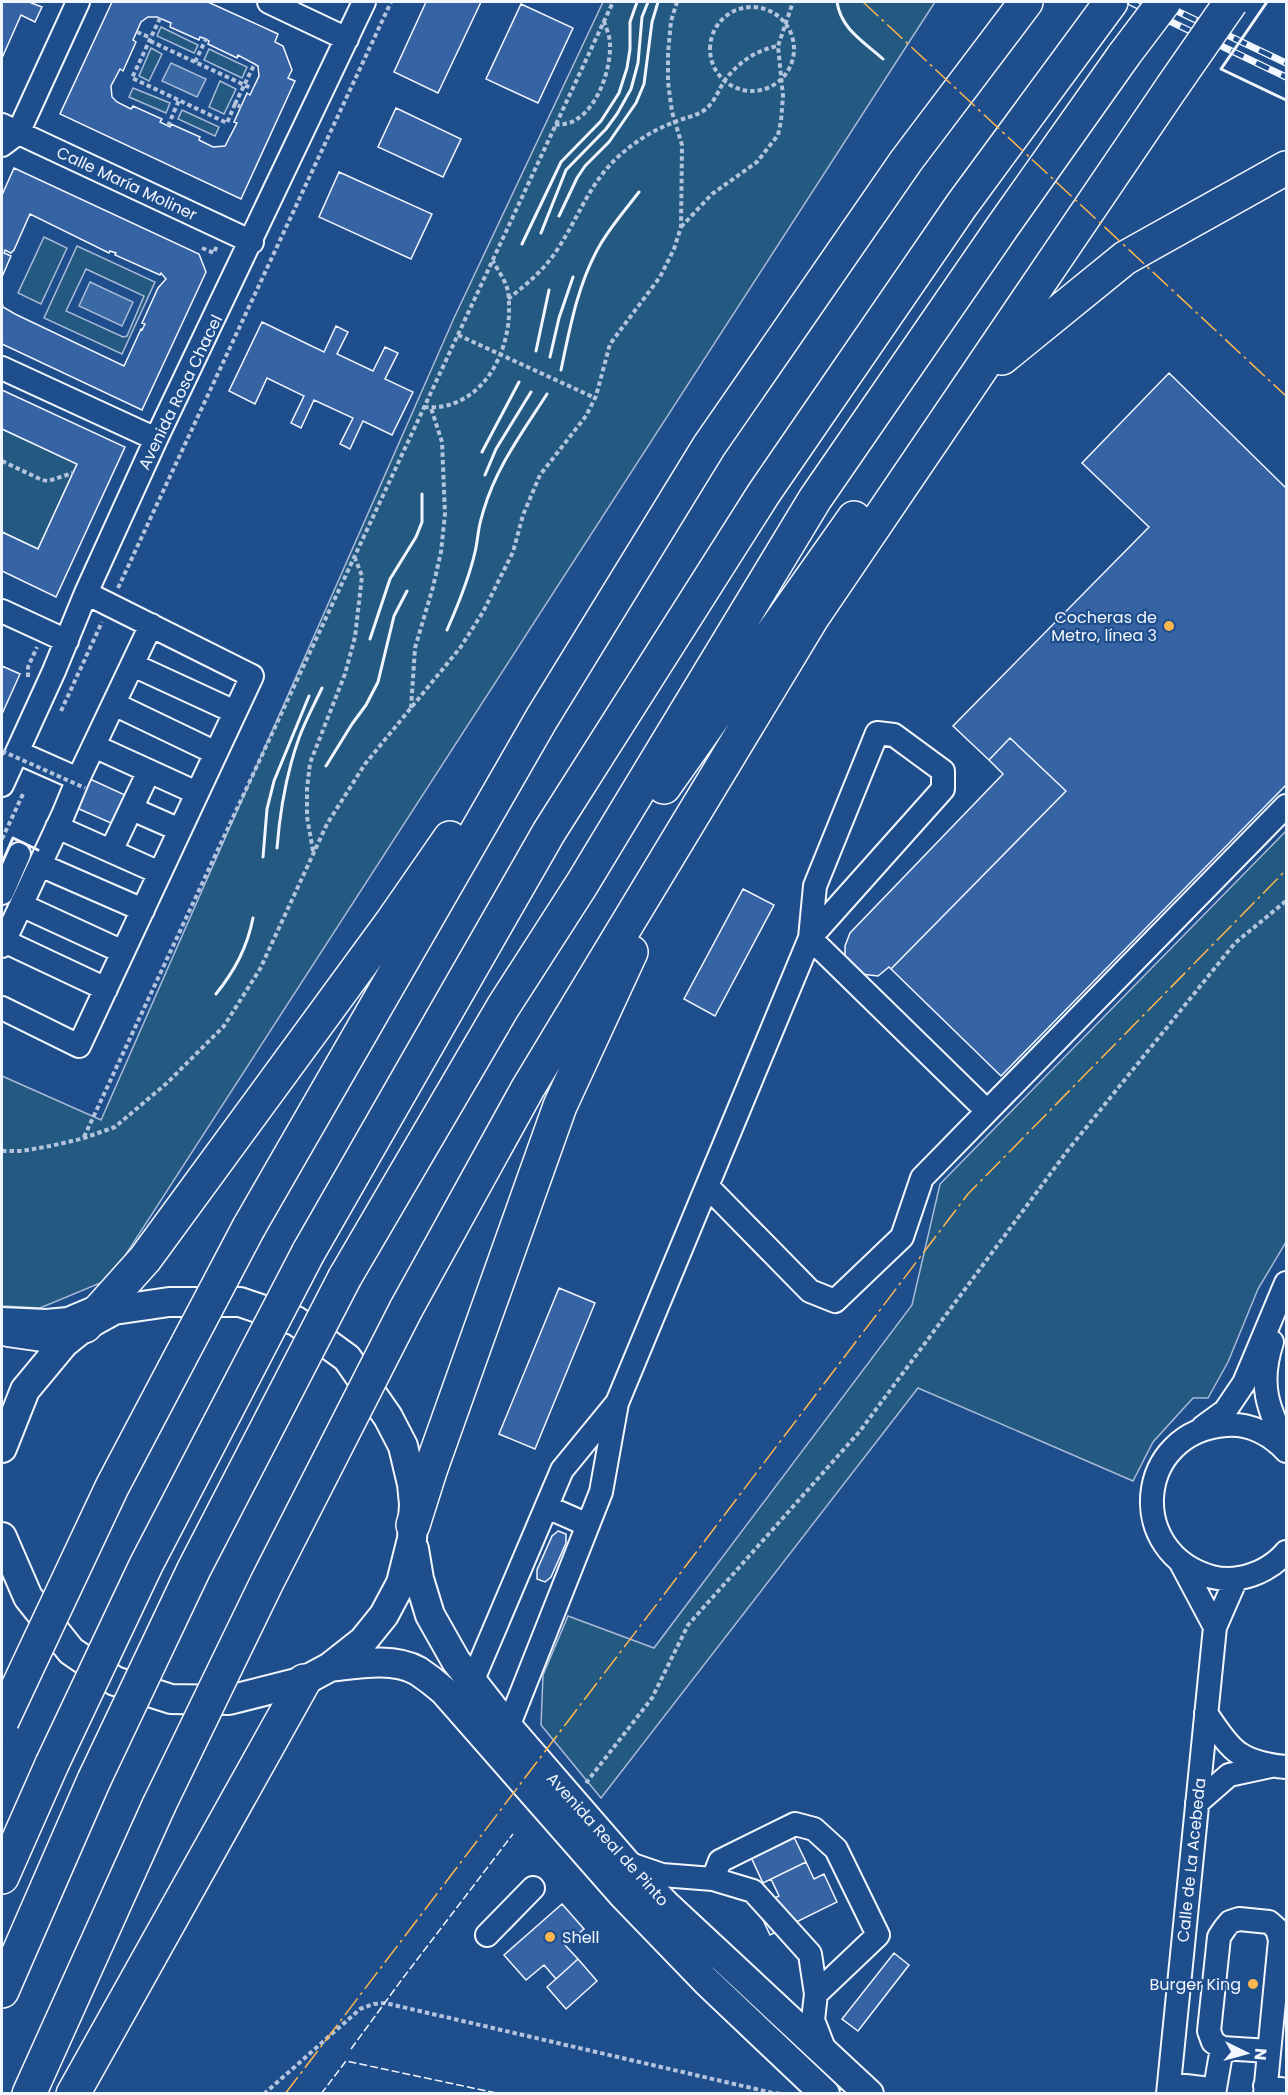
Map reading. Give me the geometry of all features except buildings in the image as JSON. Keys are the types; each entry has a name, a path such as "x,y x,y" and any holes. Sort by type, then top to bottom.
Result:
{"highway":[{"path":"2,1991 94,1780 194,1569 345,1277 503,1007 582,884 815,499 1003,226 1164,2"},
{"path":"29,2094 159,1805 267,1582 406,1310 528,1088 812,618 1231,2"},
{"path":"2,1721 112,1487 249,1227 542,718 709,446 906,161 1021,7"},
{"path":"2,1877 52,1764 146,1565 308,1253 549,832 764,493 961,206 1105,10"},
{"path":"582,884 619,850 843,533 1131,133 1152,116"},
{"path":"971,385 1019,343 1125,258 1287,168"},
{"path":"85,1324 145,1259 391,923 490,780 542,718"},
{"path":"413,1532 430,1471 560,1106 697,808"},
{"path":"73,2094 317,1674"}],"main road":[{"path":"2,1448 25,1390 85,1324 114,1310 169,1302 240,1302 296,1321 347,1358 388,1416 403,1446 414,1504 413,1532 401,1583 384,1615 363,1641 317,1674 229,1700 171,1699 115,1681 71,1651 28,1597 2,1537"},
{"name":"Avenida Real de Pinto","path":"413,1532 419,1578 430,1615 456,1661 508,1727 625,1862 665,1904 869,2094"},
{"name":"Avenida Real de Pinto","path":"317,1674 385,1664 417,1670 431,1680 444,1691 552,1816 672,1947 825,2094"}],"street":[{"path":"7,134 78,2"},
{"path":"269,2 347,39"},
{"name":"Avenida Rosa Chacel","path":"2,785 9,752 67,641 156,440 364,2"},
{"name":"Calle María Moliner","path":"7,134 252,242"},
{"path":"2,369 156,440"},
{"path":"2,1008 79,1046 252,676 87,593"},
{"path":"2,611 67,641"},
{"path":"11,899 40,865 57,827 82,783 94,746 151,625"},
{"path":"133,665 235,712"},
{"path":"114,704 216,753"},
{"path":"508,1727 601,1492 617,1403 810,938 815,886 877,733 894,735 943,771 942,789 810,938"},
{"path":"94,746 197,793"},
{"path":"9,752 82,783"},
{"path":"111,852 149,771"},
{"path":"708,1187 810,1291 836,1301 902,1237 922,1178 1287,806"},
{"path":"132,809 180,830"},
{"path":"57,827 160,873"},
{"path":"19,854 3,943 106,989"},
{"path":"40,865 143,910"},
{"path":"11,899 123,952"},
{"path":"810,938 987,1112"},
{"path":"1287,1283 1244,1383 1225,1412 1183,1439 1168,1453 1158,1469 1152,1489 1152,1511 1156,1531 1167,1549 1181,1563 1196,1572 1216,1578 1236,1579 1261,1572 1281,1559 1287,1552"},
{"path":"1287,1311 1273,1338 1265,1362 1266,1401 1287,1446"},
{"path":"2,1319 46,1321 68,1319 85,1324"},
{"path":"2,1331 8,1335 85,1324"},
{"path":"472,1682 562,1470 617,1403"},
{"path":"1199,1430 1210,1426 1236,1424 1259,1431 1278,1442 1287,1451"},
{"path":"547,1507 588,1525"},
{"path":"1181,1563 1215,1627"},
{"name":"Calle de La Acebeda","path":"1168,2089 1215,1627 1236,1579"},
{"path":"1206,1713 1216,1729 1239,1754 1280,1766"},
{"path":"1197,1803 1229,1775 1280,1766"},
{"path":"713,1879 720,1861 795,1824 814,1829 836,1849 878,1935 816,1994"},
{"path":"625,1862 662,1875 713,1879 753,1891 810,1954 816,1994 813,2020 825,2053"},
{"path":"487,1935 533,1888"},
{"path":"1269,2051 1222,2048 1213,2042 1209,2031 1219,1938 1230,1922 1239,1919 1269,1922 1277,1929 1280,1940 1269,2051 1272,2090"},
{"path":"1168,2089 1202,2088 1213,2094 1222,2048"}],"path":[{"path":"61,711 391,2"},
{"path":"84,1138 613,2"},
{"path":"2,1151 22,1151 50,1146 84,1138 115,1127 167,1083 224,1026 260,969 327,824 365,764 460,648 483,612 513,552 523,514 540,475 586,416 594,398 610,344 660,278 674,249 681,226 682,145 668,82 668,53 671,21 677,2"},
{"path":"681,226 712,194 757,162 777,135 781,121 783,96 778,46 793,2"},
{"path":"749,7 777,14 791,32 794,45 794,57 789,70 781,80 771,87 751,91 724,81 715,67 710,48 712,36 722,20 737,10 749,7"},
{"path":"160,18 132,78 227,123 255,63"},
{"path":"555,126 568,124 579,118 592,104 604,80 609,60 610,42 604,20"},
{"path":"137,32 253,89"},
{"path":"195,62 206,39"},
{"path":"508,299 539,274 557,250 586,195 602,173 621,154 646,135 675,121 695,116 708,108 718,95 724,81 746,59 762,49 778,46"},
{"path":"168,126 179,100"},
{"path":"236,104 241,107"},
{"path":"424,408 446,406 472,393 486,381 501,355 508,332 507,286 492,260"},
{"path":"458,335 594,398"},
{"path":"411,709 415,648 434,587 445,514 442,442 431,408"},
{"path":"2,461 42,480 48,481 73,473"},
{"path":"314,852 306,817 310,764 345,674 355,637 362,576 354,557"},
{"path":"9,752 82,783"},
{"path":"31,775 36,765"},
{"path":"2,839 26,786"},
{"path":"573,1801 652,1698 688,1625 861,1431 1068,1150 1234,943 1287,901"},
{"path":"264,2094 360,2009 385,2003 783,2094"}],"shaded area":[{"path":"603,2 935,2 110,1279 40,1308 2,1306 2,1076 101,1120 454,318"},
{"path":"161,27 198,45 194,53 157,36"},
{"path":"151,48 162,54 149,81 139,76"},
{"path":"209,49 247,67 242,78 204,60"},
{"path":"171,63 206,79 197,97 162,81"},
{"path":"220,81 236,89 224,114 209,107"},
{"path":"133,88 170,103 166,113 129,97"},
{"path":"182,110 219,127 215,136 178,119"},
{"path":"44,237 67,248 41,304 18,293"},
{"path":"77,246 155,282 122,354 44,318","holes":["86,269 144,296 127,336 123,337 66,311"]},
{"path":"90,282 133,302 122,326 79,306"},
{"path":"2,429 77,464 38,549 2,532"},
{"path":"1286,831 1286,1242 1258,1289 1228,1362 1208,1398 1193,1398 1153,1442 1133,1481 918,1388 601,1798 541,1725 543,1675 568,1616 654,1648 912,1305 940,1184"}],"railway":[{"path":"1130,2 1286,77"},
{"path":"1158,2 1286,63"}],"fence":[{"path":"351,2049 513,1834"},
{"path":"321,2094 346,2061 501,2094"}],"wall":[{"path":"522,244 561,162 601,121 619,93 627,68 630,22 637,2"},
{"path":"541,233 566,170 606,129 631,89 638,63 642,17 648,2"},
{"path":"559,216 585,166 609,142 636,103 644,84 652,22 658,2"},
{"path":"837,2 848,27 883,59"},
{"path":"1267,2 1221,69 1286,100"},
{"path":"561,370 576,306 592,260 609,231 639,192"},
{"path":"550,357 559,318 573,277"},
{"path":"536,351 549,290"},
{"path":"482,452 519,382"},
{"path":"485,475 496,449 531,392"},
{"path":"447,630 470,572 487,499 501,467 547,394"},
{"path":"370,639 390,579 416,537 422,522 422,494"},
{"path":"326,766 366,705 378,682 394,616 407,591"},
{"path":"277,848 290,765 301,732 322,688"},
{"path":"263,857 267,809 274,781 309,696"},
{"path":"2,863 13,838 38,850"},
{"path":"216,994 239,958 253,918"}],"power":[{"path":"863,2 1286,396"},
{"path":"285,2094 968,1194 1286,870"}],"place":[{"name":"Cocheras de Metro, línea 3","path":"1169,626"},
{"name":"Shell","path":"550,1937"},
{"name":"Burger King","path":"1253,1984"}]}
